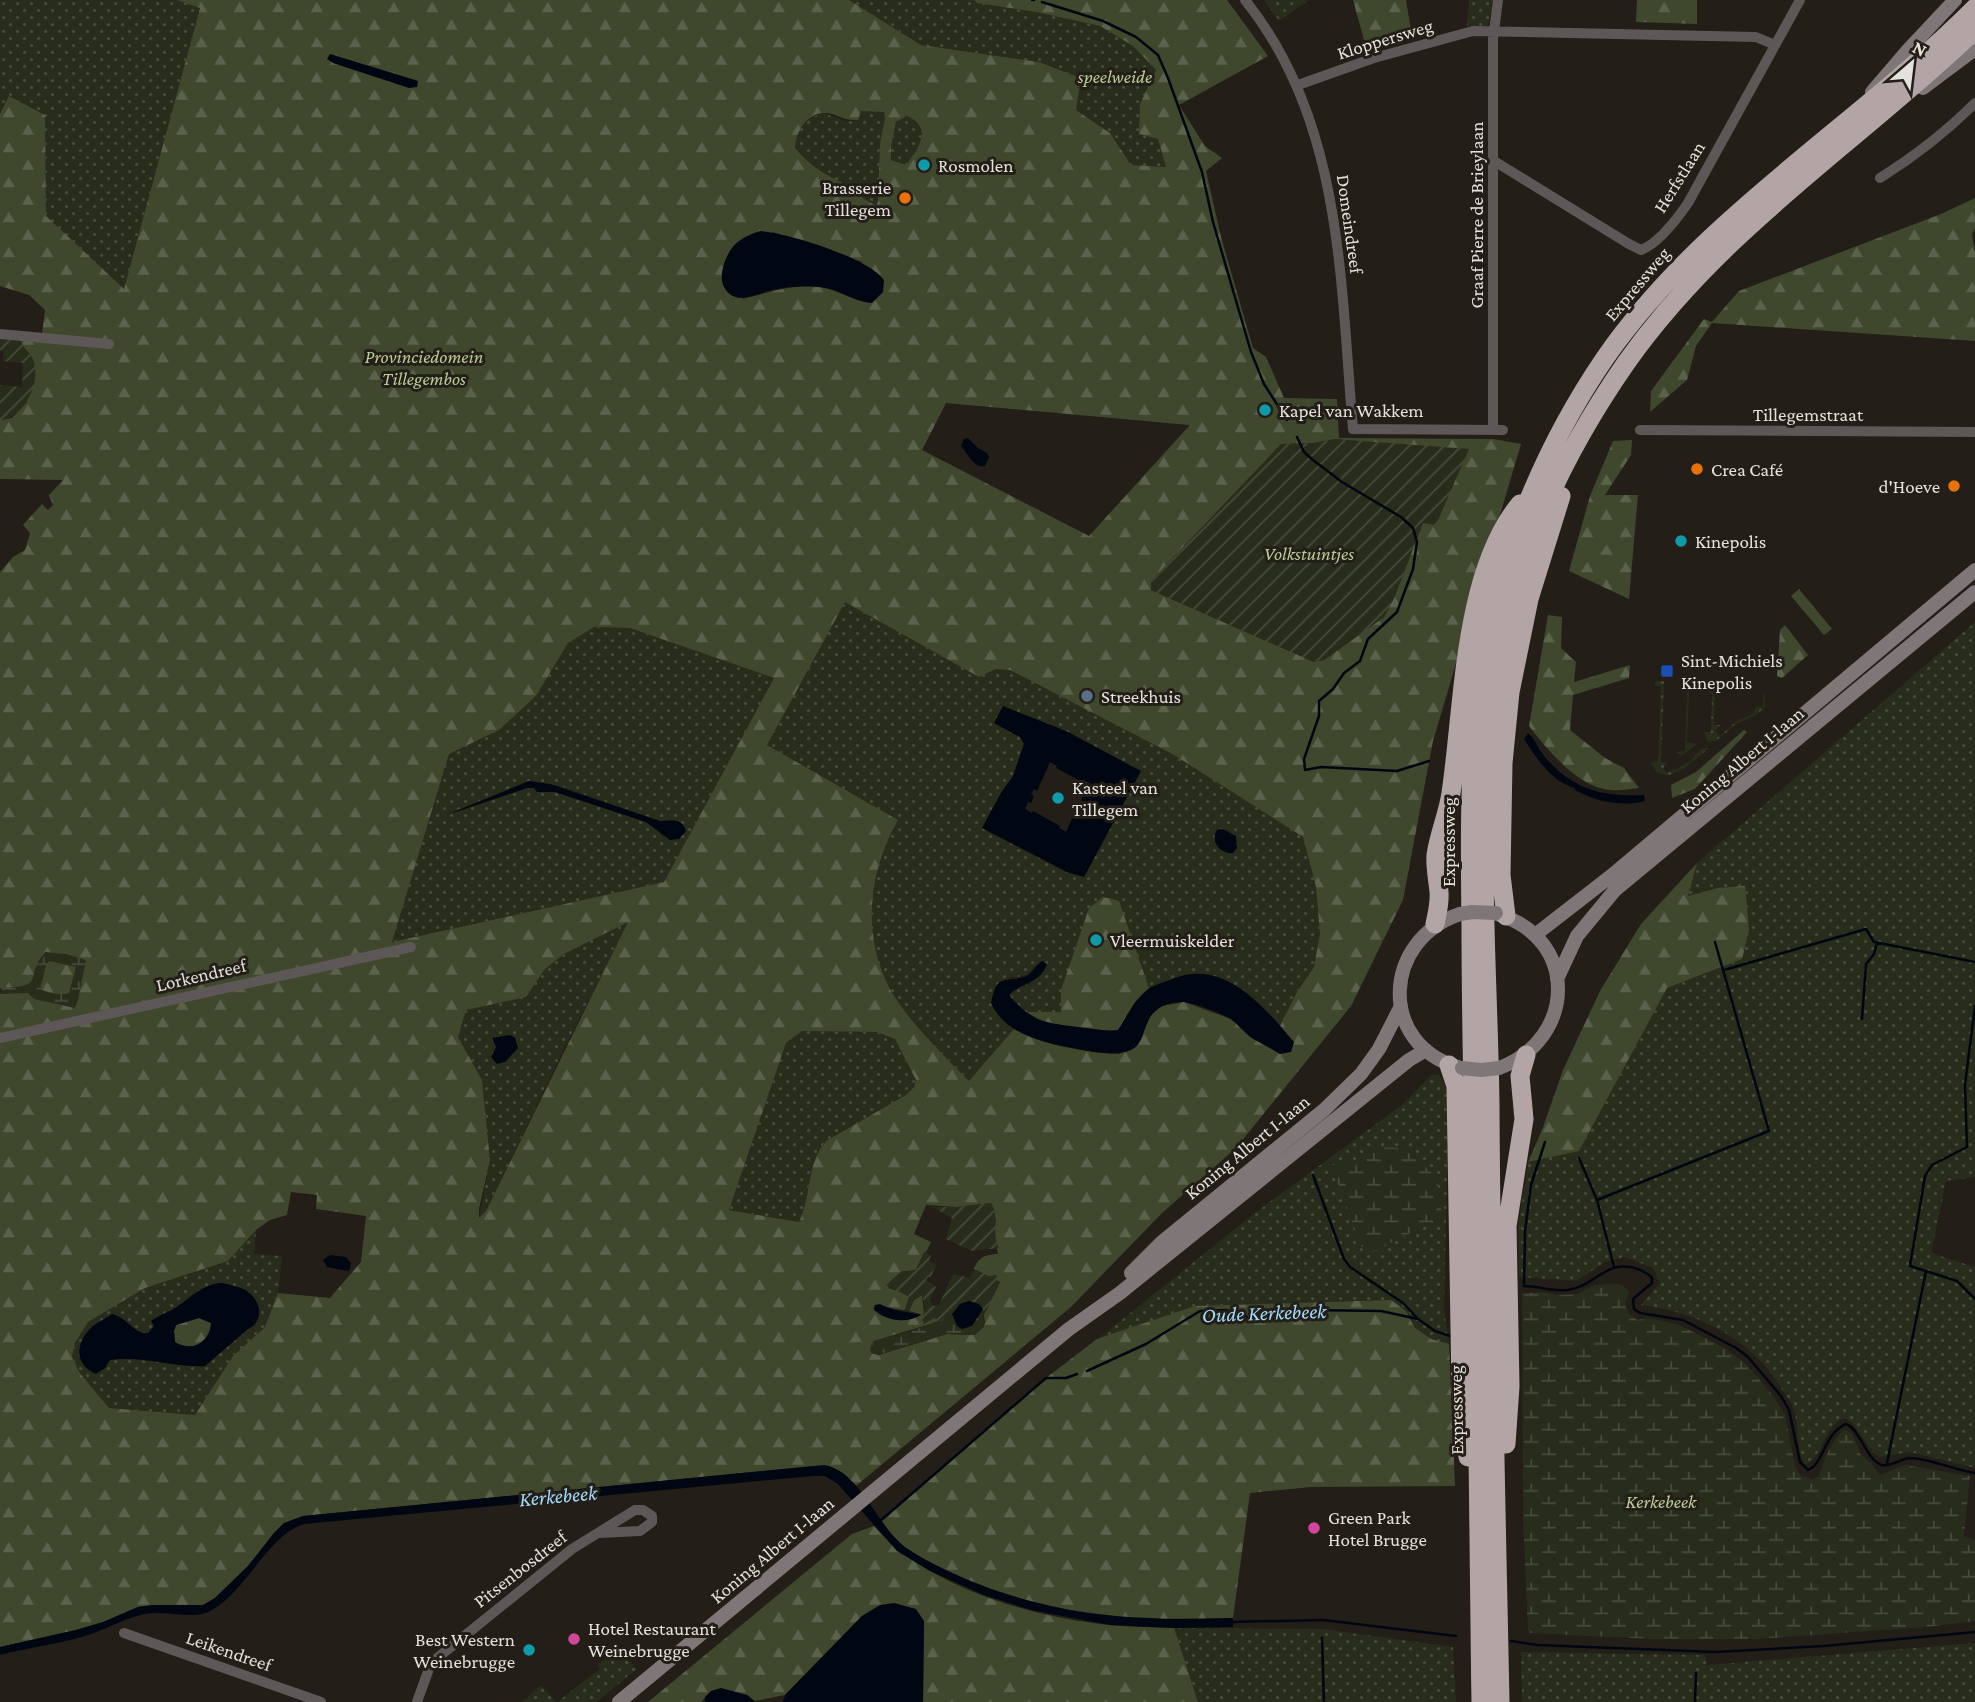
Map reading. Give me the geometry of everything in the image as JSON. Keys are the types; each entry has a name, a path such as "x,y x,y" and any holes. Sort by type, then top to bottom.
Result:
{"highway":[{"name":"Expressweg","path":"1480,1702 1479,1407 1471,1011 1470,797 1479,688 1487,638 1507,565 1532,490 1572,411 1591,380 1647,304 1708,239 1927,53 1975,8"},
{"name":"Expressweg","path":"1500,1702 1484,835 1493,691 1500,644 1521,566 1531,537 1567,460 1595,410 1627,362 1702,271 1771,205 1942,62 1975,30"},
{"path":"1501,915 1503,763 1510,692 1529,599 1562,494 1567,460"},
{"path":"1436,924 1439,895 1436,858 1451,794 1463,684 1479,597 1493,549 1502,530 1532,490"},
{"path":"1497,1504 1507,1435 1510,1386 1507,1226 1524,1119 1520,1076 1526,1055"},
{"path":"1456,1066 1461,1389 1478,1526"}],"main road":[{"name":"Expressweg","path":"1853,116 1908,50 1955,0"},
{"name":"Expressweg","path":"1852,136 1975,49"},
{"name":"Koning Albert I-laan","path":"1535,935 1611,876 1975,570"},
{"name":"Koning Albert I-laan","path":"1557,979 1577,936 1615,890 1975,592"},
{"name":"Koning Albert I-laan","path":"1472,912 1501,915 1535,935 1550,955 1557,979 1558,996 1552,1021 1539,1043 1526,1055 1499,1068 1480,1070 1456,1066 1426,1050 1406,1022 1401,1006 1400,983 1406,960 1413,946 1436,924 1472,912"},
{"name":"Koning Albert I-laan","path":"619,1702 1101,1304 1162,1242 1324,1110 1361,1074 1379,1049 1401,1006"},
{"name":"Koning Albert I-laan","path":"1101,1304 1120,1293 1237,1196 1283,1163 1409,1060 1426,1050"}],"street":[{"name":"Domeindreef","path":"1245,0 1276,45 1298,85 1324,169 1334,211 1353,429 1498,430"},
{"name":"Graaf Pierre de Brieylaan","path":"1498,0 1495,32 1494,161 1498,430"},
{"name":"Herfstlaan","path":"1494,161 1629,244 1641,250 1648,247 1688,203 1800,0"},
{"name":"Kloppersweg","path":"1298,85 1398,51 1474,32 1760,37 1775,45"},
{"path":"1880,178 1948,129 1975,103"},
{"path":"0,334 109,344"},
{"name":"Tillegemstraat","path":"1640,430 1975,432"},
{"name":"Lorkendreef","path":"0,1038 411,947"},
{"name":"Pitsenbosdreef","path":"417,1702 431,1663 535,1577 599,1532"},
{"name":"Leikendreef","path":"124,1633 321,1702"}],"green space":[{"path":"0,0 177,0 200,7 124,290 46,216 45,115 0,114"},
{"name":"Provinciedomein Tillegembos","path":"177,0 849,0 921,45 1039,62 1081,78 1076,110 1110,133 1131,165 1166,167 1158,139 1139,134 1140,104 1156,70 1133,46 1100,26 977,3 974,0 1227,0 1268,56 1179,105 1205,146 1222,158 1206,171 1221,237 1253,348 1266,357 1284,398 1337,399 1339,438 1493,439 1521,444 1433,741 1403,900 1351,1006 1236,1148 1162,1213 1071,1307 856,1486 833,1469 816,1466 303,1516 284,1523 248,1566 215,1598 203,1605 138,1607 76,1630 0,1647 0,572 13,557 25,550 30,533 23,525 42,504 48,510 53,505 49,495 63,480 0,479 0,420 12,418 27,402 24,349 21,341 42,333 45,310 29,295 0,286 0,114 9,96 45,115 46,216 124,289 200,8","holes":["861,111 884,112 876,206 858,195 855,188 815,167 795,148 803,124 812,116 829,113 858,120","907,116 920,126 922,133 919,146 906,165 891,160 896,122","773,232 862,262 872,303 830,289 814,287 772,291 742,299","946,403 1189,426 1089,536 922,450","1335,439 1436,525 1423,522 1384,617 1324,660 1314,662 1151,590 1151,581 1282,444","845,602 979,677 996,669 1010,670 1174,755 1303,837 1316,887 1320,934 1314,967 1297,992 1280,1026 1293,1042 1280,1054 1250,1037 1231,1019 1184,1002 1162,1006 1150,1016 1141,1039 1119,1054 1065,1047 1014,1029 969,1081 902,1007 886,981 878,961 872,899 888,839 898,820 767,745","594,627 630,628 774,678 664,882 392,942 449,754 499,730 536,696 568,643","628,922 486,1211 479,1218 490,1160 482,1080 458,1037 466,1010 526,997 545,969 564,954","802,1031 877,1032 895,1039 916,1080 914,1087 906,1095 826,1141 815,1160 799,1222 729,1210 786,1043","291,1192 317,1195 316,1209 366,1216 361,1262 330,1298 278,1293 265,1327 233,1356 195,1415 109,1408 79,1372 72,1356 75,1343 88,1322 145,1288 228,1261 256,1230 270,1220 287,1215","991,1203 996,1220 994,1235 998,1254 983,1257 974,1269 1000,1282 984,1315 985,1324 970,1335 947,1334 879,1355 871,1353 874,1341 940,1321 924,1313 922,1295 914,1300 909,1311 921,1315 909,1320 890,1318 873,1308 877,1305 905,1310 909,1297 888,1288 906,1271 917,1270 931,1242 914,1234 926,1205 957,1207"]},
{"name":"speelweide","path":"849,0 974,0 977,3 1100,26 1133,46 1156,70 1140,104 1140,134 1158,139 1167,167 1131,165 1110,133 1076,110 1081,78 1039,62 921,45"},
{"path":"1264,0 1309,0 1279,21"},
{"path":"1353,0 1406,0 1412,37 1367,51"},
{"path":"1469,0 1493,0 1488,26 1467,26"},
{"path":"1637,0 1697,0 1697,24 1636,22"},
{"path":"860,111 884,111 878,201 875,206 858,195 855,188 835,180 803,159 795,148 795,138 806,119 823,113 846,121 857,120"},
{"path":"907,116 920,126 922,133 919,146 906,166 891,160 891,147 896,122"},
{"path":"1975,198 1975,228 1972,234 1975,253 1975,341 1712,323 1696,346 1687,380 1650,412 1651,391 1704,319 1712,322 1739,291 1941,214"},
{"path":"0,336 21,341 33,359 35,378 33,388 23,406 9,418 0,420 0,385 22,387 23,363 3,361"},
{"name":"Volkstuintjes","path":"1335,439 1469,449 1436,525 1423,523 1384,617 1324,660 1314,662 1151,590 1151,581 1281,444"},
{"path":"1632,440 1631,455 1605,495 1638,495 1629,599 1569,571 1590,496 1613,441"},
{"path":"1799,589 1832,629 1824,635 1791,596"},
{"path":"845,601 979,677 996,669 1010,670 1174,755 1303,837 1316,887 1320,934 1314,967 1297,992 1280,1026 1241,988 1162,983 1149,988 1119,902 1089,908 1061,990 1062,1012 1026,1012 1008,995 1019,986 1030,984 1038,963 1026,974 1010,977 1003,1020 1014,1029 970,1082 902,1007 886,982 878,962 872,900 881,859 898,820 767,745","holes":["994,723 1141,771 1084,877 1066,872 982,828 1013,776 1024,744 1020,737","1217,830 1231,831 1227,853 1215,843"]},
{"path":"1548,615 1562,617 1561,648 1576,662 1574,682 1630,665 1629,678 1573,695 1570,730 1605,758 1624,768 1639,788 1611,790 1587,783 1565,766 1529,726"},
{"path":"1975,622 1975,1177 1946,1181 1931,1253 1975,1267 1975,1468 1910,1452 1879,1457 1869,1448 1855,1426 1845,1418 1832,1427 1816,1456 1805,1465 1793,1407 1769,1370 1754,1355 1721,1330 1702,1321 1641,1305 1660,1283 1653,1268 1625,1257 1607,1261 1576,1281 1519,1277 1518,1226 1528,1162 1579,1151 1667,988 1742,959 1718,888 1687,896 1697,863"},
{"path":"1785,625 1808,655 1782,678 1777,676 1780,630"},
{"path":"594,627 630,628 774,678 664,882 392,942 449,754 499,730 536,696 568,643","holes":["529,781 560,786 660,821 668,821 664,838 655,827 646,822 555,792 538,792 534,788 447,814"]},
{"path":"1656,681 1664,681 1661,762 1668,763 1663,768 1667,773 1675,770 1691,760 1702,748 1709,748 1684,769 1667,776 1656,772 1651,763 1658,761 1661,687 1654,686"},
{"path":"1692,683 1696,692 1689,692 1687,742 1695,743 1695,746 1681,756 1677,752 1685,751 1687,690 1679,688 1683,684"},
{"path":"1722,690 1722,693 1715,693 1714,725 1721,725 1715,730 1720,736 1738,720 1753,714 1756,707 1763,707 1764,692 1757,691 1765,692 1765,707 1756,715 1736,724 1716,741 1708,742 1704,732 1711,732 1712,693 1705,692"},
{"path":"1744,730 1747,732 1695,789 1672,798 1671,785 1696,772"},
{"path":"1697,863 1688,896 1718,888 1745,886 1749,930 1742,959 1667,988 1579,1151 1528,1162 1563,1070 1600,991 1641,924"},
{"path":"1103,897 1119,901 1149,988 1135,1002 1118,1030 1103,1032 1046,1024 1026,1012 1061,1012 1061,990 1089,908"},
{"path":"629,921 486,1211 479,1219 490,1160 482,1080 458,1037 466,1010 526,997 545,969 564,954"},
{"path":"45,952 86,960 75,1008 34,999 28,993 0,994 0,988 30,983","holes":["49,961 76,967 69,993 54,994 40,989"]},
{"path":"802,1031 877,1032 895,1039 916,1080 914,1087 906,1095 826,1141 815,1160 799,1222 729,1210 786,1043"},
{"path":"1432,1074 1440,1076 1449,1092 1444,1309 1449,1344 1431,1339 1413,1327 1406,1311 1390,1300 1195,1306 1098,1339 1256,1212 1402,1105"},
{"path":"1371,1147 1405,1148 1437,1178 1442,1217 1365,1256 1331,1165 1361,1162"},
{"path":"991,1203 999,1248 972,1251 946,1239 952,1218 932,1207 957,1207"},
{"path":"256,1230 254,1254 282,1256 278,1293 265,1327 233,1356 195,1415 109,1408 79,1372 72,1356 75,1343 88,1322 145,1288 228,1261","holes":["222,1283 247,1290 256,1325 205,1366 122,1359 110,1360 105,1368 84,1336 92,1327 112,1314 139,1331 149,1333 154,1326 152,1321 209,1286"]},
{"path":"924,1252 931,1255 929,1261 936,1265 931,1277 926,1280 936,1287 930,1300 933,1306 939,1305 953,1274 970,1278 974,1269 988,1276 997,1275 997,1281 1000,1282 984,1315 983,1309 969,1301 940,1321 934,1318 924,1324 922,1319 925,1307 922,1295 914,1300 909,1311 905,1310 909,1297 886,1284 902,1271 915,1271"},
{"name":"Kerkebeek","path":"1594,1285 1624,1286 1629,1293 1625,1303 1629,1313 1637,1320 1651,1318 1679,1325 1725,1348 1747,1365 1774,1397 1785,1415 1795,1466 1801,1476 1812,1479 1819,1476 1832,1445 1844,1430 1852,1433 1861,1455 1880,1475 1905,1465 1970,1476 1964,1536 1975,1540 1975,1621 1758,1639 1651,1639 1528,1633 1523,1517 1522,1293 1578,1294"},
{"path":"1391,1300 1406,1311 1414,1327 1431,1339 1449,1344 1455,1486 1311,1487 1250,1493 1233,1618 1125,1619 1030,1601 973,1583 922,1559 902,1545 880,1521 1046,1378 1097,1339 1195,1306"},
{"path":"956,1307 983,1309 984,1327 975,1335 947,1334 878,1355 871,1353 874,1341 931,1324 950,1314"},
{"path":"199,1318 211,1323 204,1340 194,1346 175,1342 176,1325"},
{"path":"874,1526 922,1566 951,1582 1014,1606 1079,1621 1117,1626 1174,1628 1198,1702 923,1702 924,1621 862,1616 785,1695 755,1701 747,1695 711,1691 701,1702 648,1702 852,1534"},
{"path":"1174,1628 1323,1629 1453,1647 1456,1702 1198,1702"},
{"path":"1975,1643 1975,1702 1522,1702 1521,1652 1705,1655 1707,1665"},
{"path":"618,1648 637,1669 596,1702 557,1702 600,1669 598,1665"},
{"path":"541,1685 556,1702 522,1702"}],"water":[{"path":"330,54 418,81 417,87 409,88 333,63 327,59"},
{"path":"760,231 789,236 846,255 876,272 884,280 883,292 872,303 828,288 815,287 783,288 746,298 734,296 723,284 725,261 738,242"},
{"path":"968,438 987,453 989,457 985,466 974,463 961,446 964,439"},
{"path":"1003,706 1066,731 1141,771 1084,877 1067,872 982,828 1013,776 1024,744 1020,737 994,723","holes":["1050,762 1057,766 1056,768 1084,783 1085,781 1092,784 1066,832 1059,828 1060,826 1025,809 1028,802 1031,803 1034,796 1031,794 1034,789 1037,791"]},
{"path":"1528,733 1544,756 1565,776 1577,783 1601,792 1644,795 1645,801 1627,804 1609,802 1592,798 1559,781 1540,762 1524,739"},
{"path":"529,781 550,784 660,821 679,822 686,831 679,839 670,840 646,822 555,792 537,792 534,788 447,815"},
{"path":"1222,829 1236,836 1237,848 1233,853 1224,852 1216,843 1215,834"},
{"path":"1042,961 1047,964 1044,971 1009,995 1025,1011 1040,1020 1067,1026 1118,1030 1137,1000 1151,987 1189,974 1207,974 1240,988 1255,1000 1294,1042 1291,1052 1280,1054 1252,1038 1228,1017 1185,1002 1167,1004 1157,1009 1137,1045 1125,1052 1111,1054 1040,1041 1006,1023 991,1003 999,983 1027,976"},
{"path":"510,1035 515,1038 518,1048 505,1062 497,1064 491,1057 496,1047 492,1038"},
{"path":"330,1255 346,1257 351,1263 350,1269 348,1271 327,1267 323,1260"},
{"path":"215,1284 232,1285 248,1292 256,1301 259,1316 253,1326 205,1366 122,1359 110,1360 105,1368 96,1374 81,1361 79,1350 84,1337 93,1326 112,1314 139,1331 148,1333 154,1326 151,1321 177,1307 203,1288","holes":["199,1318 211,1323 207,1336 199,1344 188,1346 175,1342 176,1325"]},
{"path":"969,1301 979,1304 983,1309 972,1326 962,1329 957,1326 952,1314 960,1304"},
{"path":"880,1304 894,1310 921,1315 909,1320 890,1319 874,1310 875,1305"},
{"path":"824,1465 836,1469 858,1488 885,1526 905,1547 966,1579 1033,1602 1065,1609 1164,1619 1233,1618 1233,1627 1110,1625 1031,1610 984,1595 930,1571 897,1551 838,1484 825,1476 813,1476 304,1524 279,1539 236,1590 206,1613 145,1614 78,1638 0,1655 0,1647 76,1630 138,1607 203,1605 215,1598 248,1566 284,1523 303,1516"},
{"path":"894,1603 916,1609 924,1621 923,1702 783,1702 785,1695 862,1616 880,1605"},
{"path":"721,1688 747,1695 755,1702 705,1702 705,1697 711,1691"}],"waterway":[{"path":"1042,2 1103,21"},
{"path":"1105,22 1136,37 1158,55 1202,172 1213,222 1251,352 1264,384 1287,420"},
{"path":"1297,437 1304,452 1313,460 1342,482 1401,517 1413,528 1417,542 1413,569 1397,612 1368,639 1360,661 1344,673 1333,689 1319,701 1319,716 1304,759 1305,770 1321,767 1397,771 1429,761"},
{"path":"1724,970 1866,929 1874,942 1975,962"},
{"path":"1597,1200 1769,1131 1715,942"},
{"path":"1862,1019 1866,964 1874,954 1877,943"},
{"path":"1975,1006 1965,1085 1967,1147 1932,1165 1925,1176 1910,1266 1957,1281 1975,1299"},
{"name":"Oude Kerkebeek","path":"1545,1142 1531,1185 1525,1231 1524,1286 1568,1290 1618,1267 1638,1269 1647,1274 1652,1278 1652,1283 1633,1299 1634,1309 1640,1313 1683,1320 1748,1357 1781,1396 1789,1410 1800,1462 1808,1470 1818,1462 1833,1434 1846,1424 1856,1432 1871,1457 1882,1465 1909,1458 1975,1473"},
{"path":"1579,1158 1597,1200 1614,1267"},
{"path":"1313,1175 1344,1259 1350,1267 1403,1303 1418,1319"},
{"path":"1887,1463 1926,1271"},
{"name":"Oude Kerkebeek","path":"1087,1371 1146,1344 1200,1311 1226,1310 1246,1317 1308,1310 1381,1311 1418,1319 1435,1331 1450,1336"},
{"path":"879,1522 1046,1378 1066,1378 1077,1374"},
{"name":"Kerkebeek","path":"1230,1622 1323,1620 1456,1636"},
{"name":"Kerkebeek","path":"1511,1641 1537,1645 1716,1652 1824,1646 1975,1632"},
{"path":"1322,1638 1324,1702"},
{"path":"1695,1702 1696,1673"}],"place":[{"name":"Rosmolen","path":"924,165"},
{"name":"Brasserie Tillegem","path":"905,198"},
{"name":"Kapel van Wakkem","path":"1265,410"},
{"name":"Crea Café","path":"1697,469"},
{"name":"d'Hoeve","path":"1954,486"},
{"name":"Kinepolis","path":"1681,541"},
{"name":"Sint-Michiels Kinepolis","path":"1667,671"},
{"name":"Streekhuis","path":"1087,696"},
{"name":"Kasteel van Tillegem","path":"1058,798"},
{"name":"Vleermuiskelder","path":"1096,940"},
{"name":"Green Park Hotel Brugge","path":"1314,1528"},
{"name":"Hotel Restaurant Weinebrugge","path":"574,1639"},
{"name":"Best Western Weinebrugge","path":"529,1650"}]}
